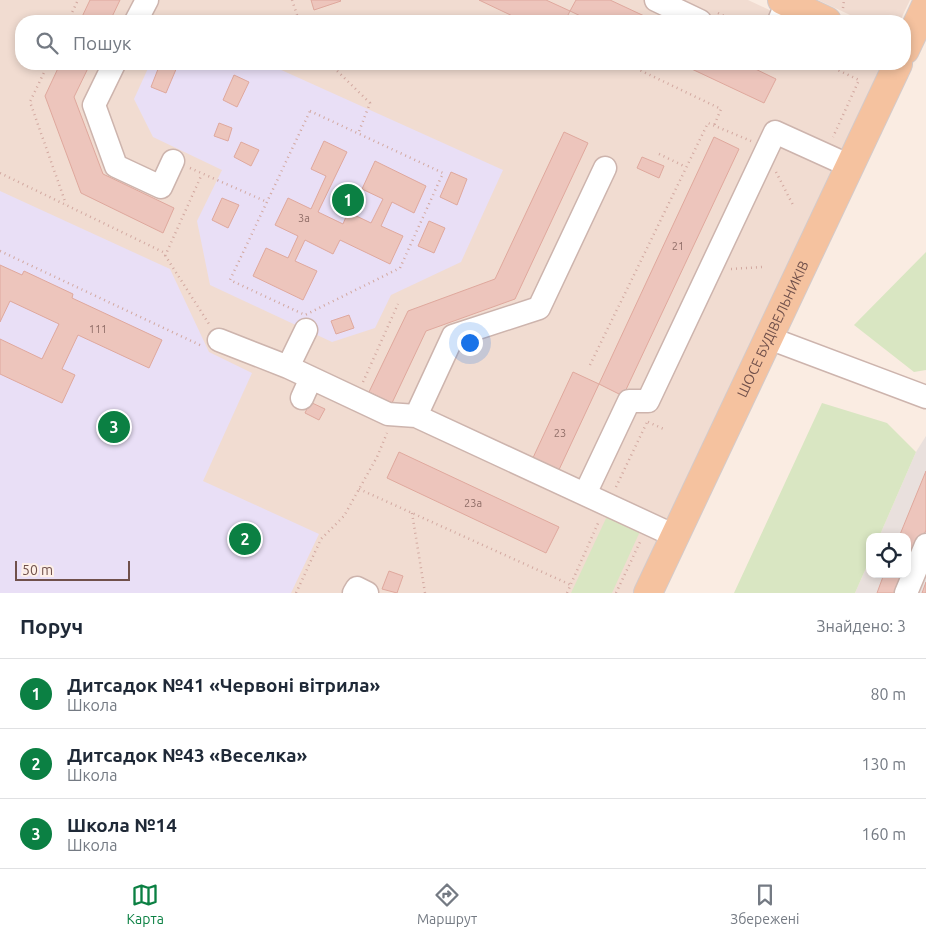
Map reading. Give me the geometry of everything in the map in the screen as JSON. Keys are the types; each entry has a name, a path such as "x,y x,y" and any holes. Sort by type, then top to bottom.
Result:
{"main road":[{"path":"911,37 926,4"},
{"path":"783,8 807,15"},
{"name":"ШОСЕ БУДІВЕЛЬНИКІВ","path":"648,593 895,70"}],"lane":[{"path":"139,15 146,0"},
{"path":"656,0 687,15"},
{"path":"111,70 94,105 116,166 161,187 173,161"},
{"path":"585,494 628,401 648,401 770,156 775,132 850,166"},
{"path":"416,416 453,336 539,308 605,168"},
{"path":"288,367 306,330"},
{"path":"769,338 926,396"},
{"path":"219,340 288,367 306,388 355,399 388,414 416,416 675,536"},
{"path":"906,593 926,545"},
{"path":"354,593 357,588 367,593"}],"path":[{"path":"71,15 78,0"},
{"path":"292,0 298,15"},
{"path":"45,70 30,102 67,206"},
{"path":"336,70 370,103 358,134"},
{"path":"640,70 721,109 714,126"},
{"path":"824,154 860,80 838,70"},
{"path":"310,111 358,134 443,173 400,268 305,315 230,280 310,111"},
{"path":"590,365 708,123 770,156 794,207"},
{"path":"659,154 686,167"},
{"path":"173,161 267,202"},
{"path":"0,173 163,252 219,340 207,348 0,251"},
{"path":"166,256 202,174"},
{"path":"729,269 762,267"},
{"path":"355,399 398,304"},
{"path":"296,593 321,539 344,516 377,457 388,430 388,414"},
{"path":"648,422 666,430"},
{"path":"360,490 571,585"},
{"path":"412,513 425,593"},
{"path":"616,593 648,523"}],"shaded area":[{"path":"0,0 748,0 780,15 15,15 15,70 879,70 633,593 0,593"},
{"path":"818,0 910,0 903,15 850,15"},
{"path":"147,70 281,70 503,170 461,262 391,295 375,328 332,342 210,285 197,221 222,170 153,137 134,99"},
{"path":"0,191 170,269 209,352 252,373 203,481 319,534 291,593 0,593"},
{"path":"926,436 926,593 855,593 866,568 866,578 911,578 911,533 881,533 916,452"}],"green space":[{"path":"926,252 926,370 914,372 854,325"},
{"path":"822,403 887,423 916,452 881,533 866,533 866,568 855,593 734,593"},
{"path":"609,512 642,527 612,593 571,593"}],"building":[{"path":"90,0 120,0 113,15 83,15"},
{"path":"311,0 340,0 341,1 314,10"},
{"path":"479,0 546,0 570,11 568,15 510,15"},
{"path":"576,0 610,0 642,15 578,15 570,11"},
{"path":"57,70 87,70 74,97 103,174 174,208 163,233 81,193 45,96"},
{"path":"158,70 176,70 166,93 151,87"},
{"path":"694,70 757,70 776,79 764,103"},
{"path":"234,75 249,82 237,107 223,100"},
{"path":"219,123 232,128 228,141 214,136"},
{"path":"564,132 588,143 515,299 426,331 392,403 369,392 408,311 495,279"},
{"path":"714,137 739,149 623,396 599,384"},
{"path":"324,141 347,152 318,212 343,224 348,212 371,223 383,199 362,189 375,161 426,186 414,213 392,202 381,226 403,236 390,264 340,240 333,254 305,240 295,261 317,271 303,300 253,276 266,248 288,258 298,236 275,225 288,198 311,209 326,176 311,169"},
{"path":"241,142 259,150 251,166 234,157"},
{"path":"642,157 664,166 659,178 637,168"},
{"path":"451,172 467,179 457,205 440,197"},
{"path":"222,198 239,205 228,228 212,220"},
{"path":"429,221 445,228 434,253 418,246"},
{"path":"0,265 22,275 24,271 73,294 72,298 162,340 149,368 78,335 62,369 75,375 62,403 0,374 0,339 42,359 59,324 10,301 0,322"},
{"path":"349,315 354,328 336,334 331,321"},
{"path":"573,372 599,384 557,474 531,462"},
{"path":"310,402 325,409 319,420 305,413"},
{"path":"399,452 559,527 546,553 387,478"},
{"path":"926,471 926,530 911,568 911,533 901,533"},
{"path":"389,571 403,576 397,593 382,589"},
{"path":"883,578 907,578 901,593 877,593"},
{"path":"926,582 926,593 922,593"}],"place":[{"name":"Дитсадок №41 «Червоні вітрила»","path":"348,200"},
{"name":"Школа №14","path":"114,427"},
{"name":"Дитсадок №43 «Веселка»","path":"245,539"}]}
